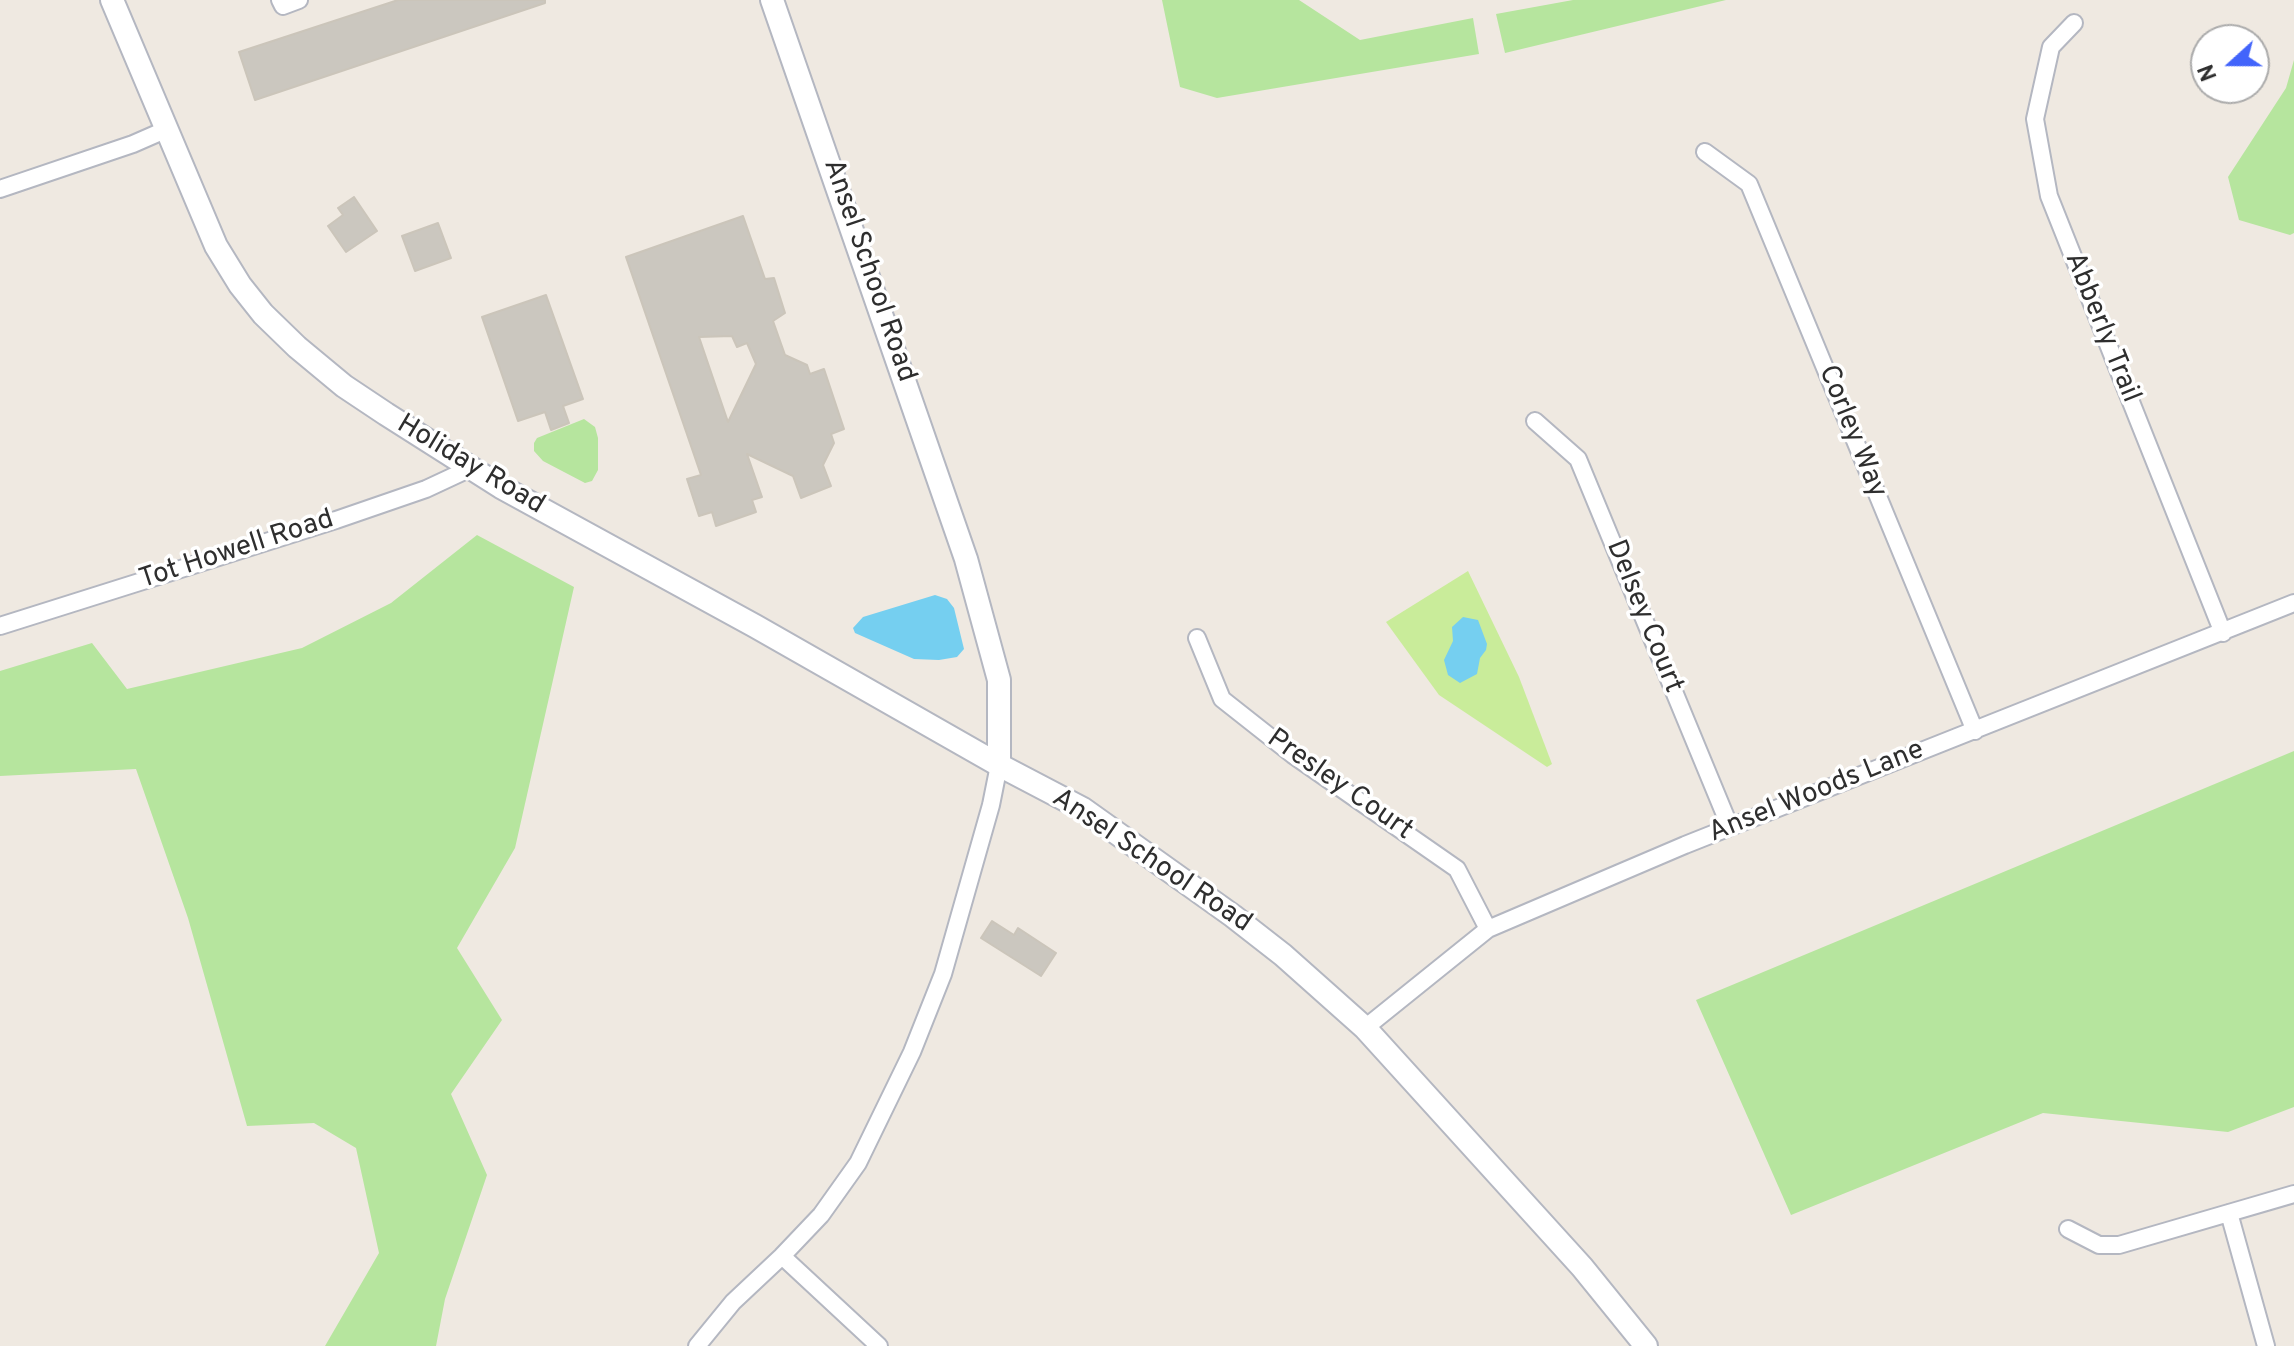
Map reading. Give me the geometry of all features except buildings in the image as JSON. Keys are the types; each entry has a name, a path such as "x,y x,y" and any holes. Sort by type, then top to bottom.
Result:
{"street":[{"name":"Holiday Road","path":"112,0 216,246 240,285 263,314 297,347 344,386 471,468 574,529 755,626 999,765"},
{"path":"280,0 283,6 299,0"},
{"name":"Ansel School Road","path":"772,0 966,559 999,680 999,765 1083,809 1220,907 1283,955 1365,1028 1582,1267 1646,1346"},
{"name":"Abberly Trail","path":"2074,23 2051,47 2035,119 2049,196 2223,633"},
{"path":"0,189 133,144 165,130"},
{"name":"Corley Way","path":"1705,152 1749,184 1975,731"},
{"name":"Delsey Court","path":"1535,421 1578,459 1730,827"},
{"name":"Tot Howell Road","path":"0,626 336,520 426,489 471,468"},
{"name":"Ansel Woods Lane","path":"1365,1028 1488,929 1730,827 2294,603"},
{"name":"Presley Court","path":"1197,638 1222,699 1293,755 1457,869 1488,929"},
{"path":"697,1346 733,1302 821,1215 850,1175 885,1110 943,974 991,805 999,765"},
{"path":"2068,1229 2107,1246 2294,1194"},
{"path":"2229,1213 2266,1346"},
{"path":"782,1256 879,1346"}],"green space":[{"path":"1162,0 1299,0 1360,40 1473,18 1479,54 1217,98 1180,87"},
{"path":"1573,0 1726,0 1505,53 1496,14"},
{"path":"2294,60 2294,233 2290,235 2239,220 2228,177 2286,88"},
{"path":"584,419 595,427 598,438 598,470 592,481 585,483 543,461 534,451 537,438"},
{"path":"477,535 574,587 515,848 457,948 502,1020 451,1094 487,1175 445,1299 436,1346 325,1346 379,1253 356,1148 314,1123 247,1126 188,918 136,769 0,776 0,671 92,643 127,689 302,648 391,603"},
{"path":"1468,571 1519,677 1552,764 1547,767 1439,695 1386,622"},
{"path":"2294,751 2294,1107 2228,1132 2043,1113 1791,1215 1696,1000"}],"water":[{"path":"935,595 947,599 954,608 964,649 957,657 914,659 855,633 853,628 863,617"},
{"path":"1463,617 1478,620 1487,644 1477,674 1460,683 1448,675 1444,660 1453,641 1452,627"}]}
